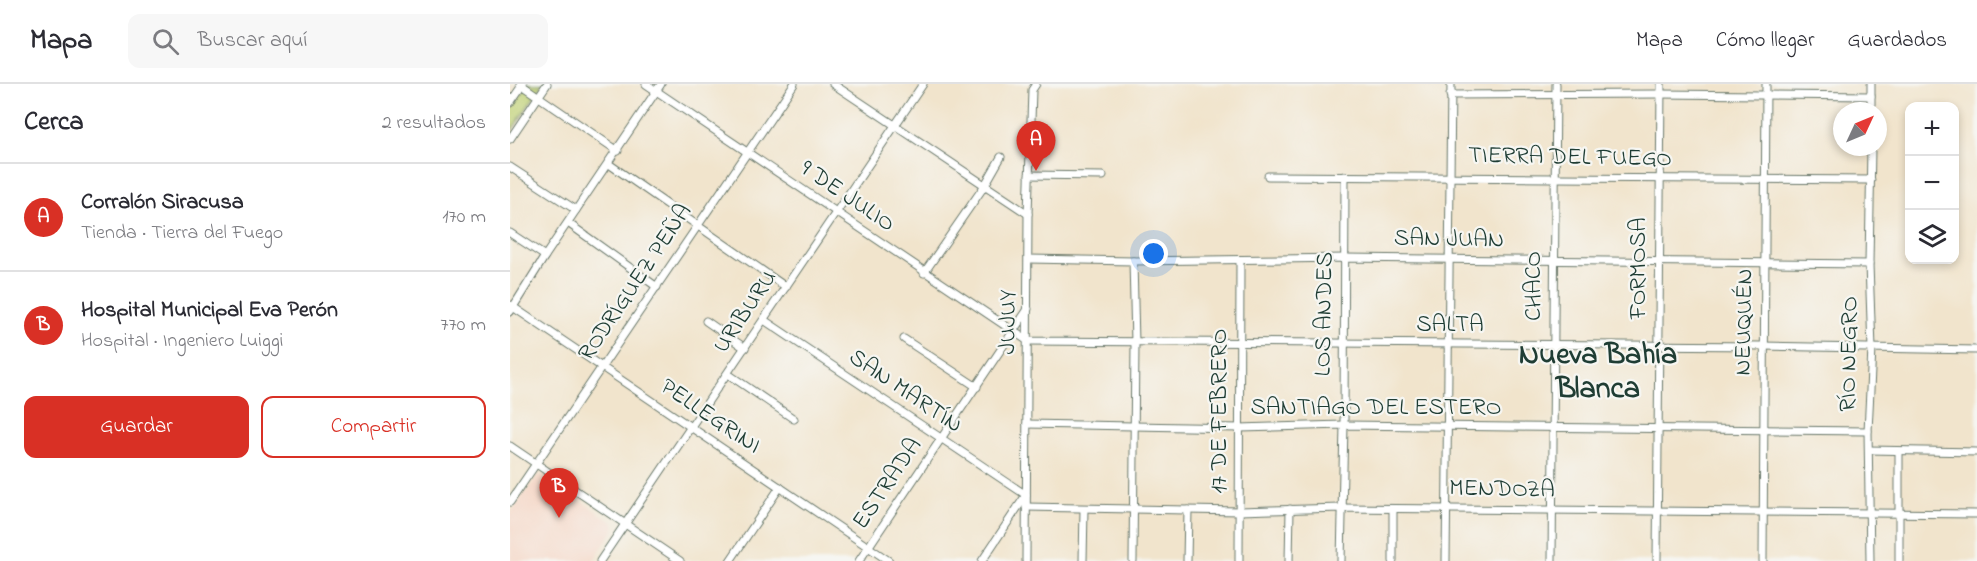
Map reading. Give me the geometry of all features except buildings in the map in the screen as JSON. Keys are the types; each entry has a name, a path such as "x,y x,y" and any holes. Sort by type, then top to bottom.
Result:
{"street":[{"path":"510,103 521,84 618,151"},
{"path":"510,139 547,84"},
{"name":"9 DE JULIO","path":"646,84 658,87 747,153 1028,341"},
{"name":"RODRÍGUEZ PEÑA","path":"510,502 794,84"},
{"path":"833,84 1028,214"},
{"name":"URIBURU","path":"600,561 923,84"},
{"path":"1446,561 1450,84"},
{"name":"CHACO","path":"1552,561 1556,84"},
{"name":"FORMOSA","path":"1657,561 1661,84"},
{"name":"NEUQUÉN","path":"1762,561 1766,84"},
{"path":"1871,84 1871,102"},
{"name":"JUJUY","path":"1026,561 1028,214 1032,85"},
{"path":"511,308 618,151 658,87"},
{"path":"1450,95 1871,96"},
{"name":"RÍO NEGRO","path":"1870,561 1868,431 1872,349 1869,264 1871,156"},
{"path":"924,273 985,185 1001,157"},
{"path":"609,164 786,287"},
{"path":"510,167 576,210"},
{"path":"1029,175 1103,176"},
{"name":"TIERRA DEL FUEGO","path":"1268,176 1871,180"},
{"name":"LOS ANDES","path":"1341,561 1345,176"},
{"path":"568,223 657,287"},
{"path":"510,233 545,256"},
{"name":"SAN JUAN","path":"1029,259 1133,261 1345,258 1869,264"},
{"name":"17 DE FEBRERO","path":"1239,561 1240,260"},
{"path":"1133,261 1136,343 1133,561"},
{"name":"PELLEGRINI","path":"511,308 889,561"},
{"name":"ESTRADA","path":"860,561 1029,308"},
{"path":"706,321 745,348"},
{"name":"SAN MARTÍN","path":"764,321 1026,495"},
{"path":"904,339 977,387"},
{"name":"SALTA","path":"1028,341 1659,345 1977,350"},
{"path":"728,374 794,419"},
{"name":"SANTIAGO DEL ESTERO","path":"1027,424 1240,428 1344,425 1868,431"},
{"path":"510,446 680,561"},
{"path":"1869,450 1977,452"},
{"path":"1899,451 1899,561"},
{"path":"730,561 780,488"},
{"path":"982,561 1026,495"},
{"name":"MENDOZA","path":"1026,507 1240,511 1341,508 1977,514"},
{"path":"1083,561 1084,509"},
{"path":"1289,561 1290,509"},
{"path":"1393,509 1393,561"},
{"path":"1187,561 1188,510"}],"shaded area":[{"path":"542,475 614,523 615,528 593,561 510,561 510,514 537,476"}],"green space":[{"path":"528,84 543,84 510,133 510,110"}],"place":[{"name":"Corralón Siracusa","path":"1036,171"},
{"name":"Hospital Municipal Eva Perón","path":"559,518"}],"district":[{"name":"Nueva Bahía Blanca","path":"1598,373"}]}
